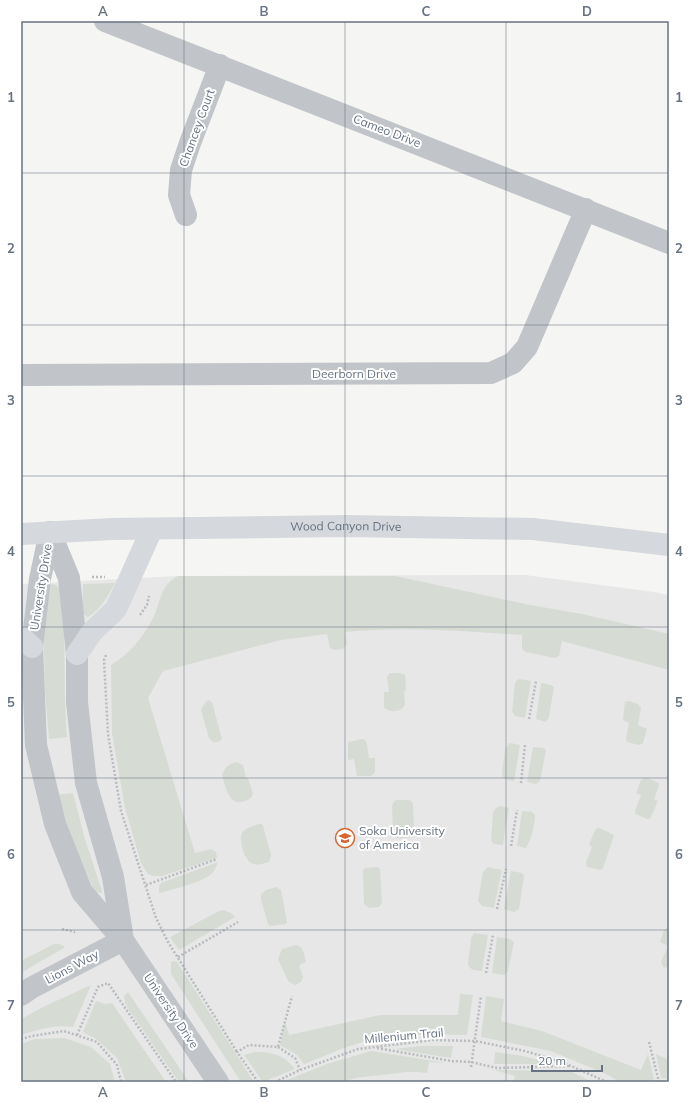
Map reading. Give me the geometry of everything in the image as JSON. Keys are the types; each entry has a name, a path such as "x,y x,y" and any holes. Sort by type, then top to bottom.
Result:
{"main road":[{"name":"Wood Canyon Drive","path":"21,534 152,529 346,526 533,529 669,545"},
{"path":"77,654 92,632 116,609 152,529"}],"street":[{"name":"Cameo Drive","path":"105,21 586,209 669,243"},
{"name":"Chancey Court","path":"186,215 180,195 181,170 220,66"},
{"name":"Deerborn Drive","path":"21,375 491,373 513,362 527,347 586,209"},
{"name":"University Drive","path":"50,532 26,642 36,745 55,824 82,892 123,940 218,1082"},
{"name":"University Drive","path":"50,532 69,578 77,654 77,702 86,783 113,877 123,940"},
{"name":"Lions Way","path":"21,995 31,988 123,940"}],"path":[{"path":"86,577 110,577"},
{"path":"140,616 147,605 150,591"},
{"path":"106,653 104,660 108,734 121,810 156,918 168,942 237,1052 258,1082"},
{"path":"529,719 536,681"},
{"path":"522,783 525,745"},
{"path":"511,846 517,810"},
{"path":"146,885 217,859"},
{"path":"498,909 506,869"},
{"path":"178,957 238,922"},
{"path":"62,929 75,932"},
{"path":"486,973 493,935"},
{"path":"76,1035 98,987 108,983 176,1082"},
{"path":"278,1047 292,996"},
{"path":"471,1067 482,996"},
{"path":"21,1039 64,1031 97,1042 117,1066 121,1082"},
{"name":"Millenium Trail","path":"275,1082 300,1070 358,1049 433,1040 475,1041 525,1051 562,1062 607,1082"},
{"path":"649,1042 658,1082 665,1082"},
{"path":"237,1052 249,1044 278,1047 295,1058 300,1070"},
{"path":"373,1047 471,1062 497,1068 571,1066"}],"shaded area":[{"name":"Soka University of America","path":"525,575 669,595 669,1082 21,1082 21,584 178,576"},
{"path":"178,576 395,576 530,605 582,614 669,634 669,670 562,641 559,656 554,658 526,652 522,649 522,635 389,629 345,632 347,644 343,649 334,650 330,648 327,634 281,640 163,671 148,698 195,853 211,849 216,852 217,858 162,876 153,876 148,874 141,863 125,808 112,733 111,665 124,656 144,634 152,620 161,595 167,585"},
{"path":"115,583 107,598 96,611 88,617 82,613 83,584"},
{"path":"54,584 61,590 64,607 67,737 49,739 45,690 43,622 49,585"},
{"path":"390,673 400,673 405,675 405,704 403,708 396,711 388,710 384,707 384,692 389,692 387,677"},
{"path":"520,679 531,681 525,718 515,716 512,711 515,683"},
{"path":"541,683 554,687 549,717 546,722 536,719"},
{"path":"208,700 212,702 222,739 219,742 213,742 209,738 201,710"},
{"path":"629,701 638,704 641,708 638,725 647,729 643,743 639,745 627,742 626,738 629,723 623,720 625,702"},
{"path":"362,739 365,740 367,744 369,758 375,758 375,772 371,776 357,776 354,759 348,760 348,742"},
{"path":"510,743 520,745 514,781 505,779 502,774 505,749"},
{"path":"533,747 544,748 546,750 540,781 536,784 527,782"},
{"path":"236,762 243,765 246,778 248,778 253,794 251,798 238,802 230,798 222,776 227,767"},
{"path":"646,777 658,783 659,786 654,799 658,801 650,819 636,814 635,811 641,795 636,793 641,780"},
{"path":"73,793 84,836 102,891 101,893 95,892 71,839 55,795"},
{"path":"409,800 413,803 414,833 411,837 399,838 393,836 392,806 394,801"},
{"path":"499,806 509,808 503,845 494,844 491,841 493,813"},
{"path":"522,811 532,812 535,815 530,840 526,848 517,846"},
{"path":"262,824 263,826 271,855 269,862 256,865 251,863 245,856 241,836 242,833 249,827"},
{"path":"597,828 614,835 601,870 587,867 586,862 592,847 589,845"},
{"path":"218,862 214,871 200,881 159,893 159,886 161,883"},
{"path":"378,867 380,869 382,903 379,907 369,908 364,904 363,870 366,868"},
{"path":"488,867 502,870 494,908 482,906 478,901 483,872"},
{"path":"511,871 522,873 524,876 519,909 514,912 504,909"},
{"path":"276,887 281,890 287,922 286,924 270,926 268,924 261,894 266,890"},
{"path":"223,910 231,913 235,917 179,950 170,937 219,911"},
{"path":"669,927 668,968 663,967 661,962 668,946 660,942 664,930"},
{"path":"474,933 488,935 482,971 472,969 468,965 471,938"},
{"path":"497,937 510,939 514,942 508,971 505,975 492,973"},
{"path":"54,944 59,944 65,947 21,973 21,961"},
{"path":"296,945 301,947 306,962 299,965 303,977 301,982 295,985 288,981 278,959 282,949"},
{"path":"171,962 177,962 254,1082 241,1082 171,974"},
{"path":"91,985 73,1027 60,1026 40,1029 21,1035 21,1019 45,1006"},
{"path":"128,992 189,1082 179,1082 131,1013 125,1003 124,996"},
{"path":"460,994 473,995 467,1035 409,1035 381,1038 347,1047 304,1064 297,1055 280,1045 285,1021 289,1035 380,1015 458,1015"},
{"path":"486,996 504,999 501,1021 542,1031 641,1070 648,1054 654,1079 650,1082 620,1082 606,1074 551,1051 481,1037"},
{"path":"96,1001 105,1004 112,1003 166,1082 126,1082 117,1058 96,1039 83,1032"},
{"path":"64,1038 91,1047 110,1064 115,1082 21,1082 21,1044 35,1039"},
{"path":"421,1046 453,1046 451,1058 395,1049"},
{"path":"371,1051 447,1063 429,1062 427,1073 407,1072 356,1078 341,1082 282,1082 327,1064"},
{"path":"255,1052 267,1052 278,1055 291,1064 295,1069 263,1082 244,1055"},
{"path":"495,1052 523,1056 554,1064 494,1064"},
{"path":"656,1054 669,1060 669,1079 661,1078"},
{"path":"494,1070 570,1071 592,1082 513,1082 515,1076"}],"place":[{"name":"Soka University of America","path":"345,838"}]}
